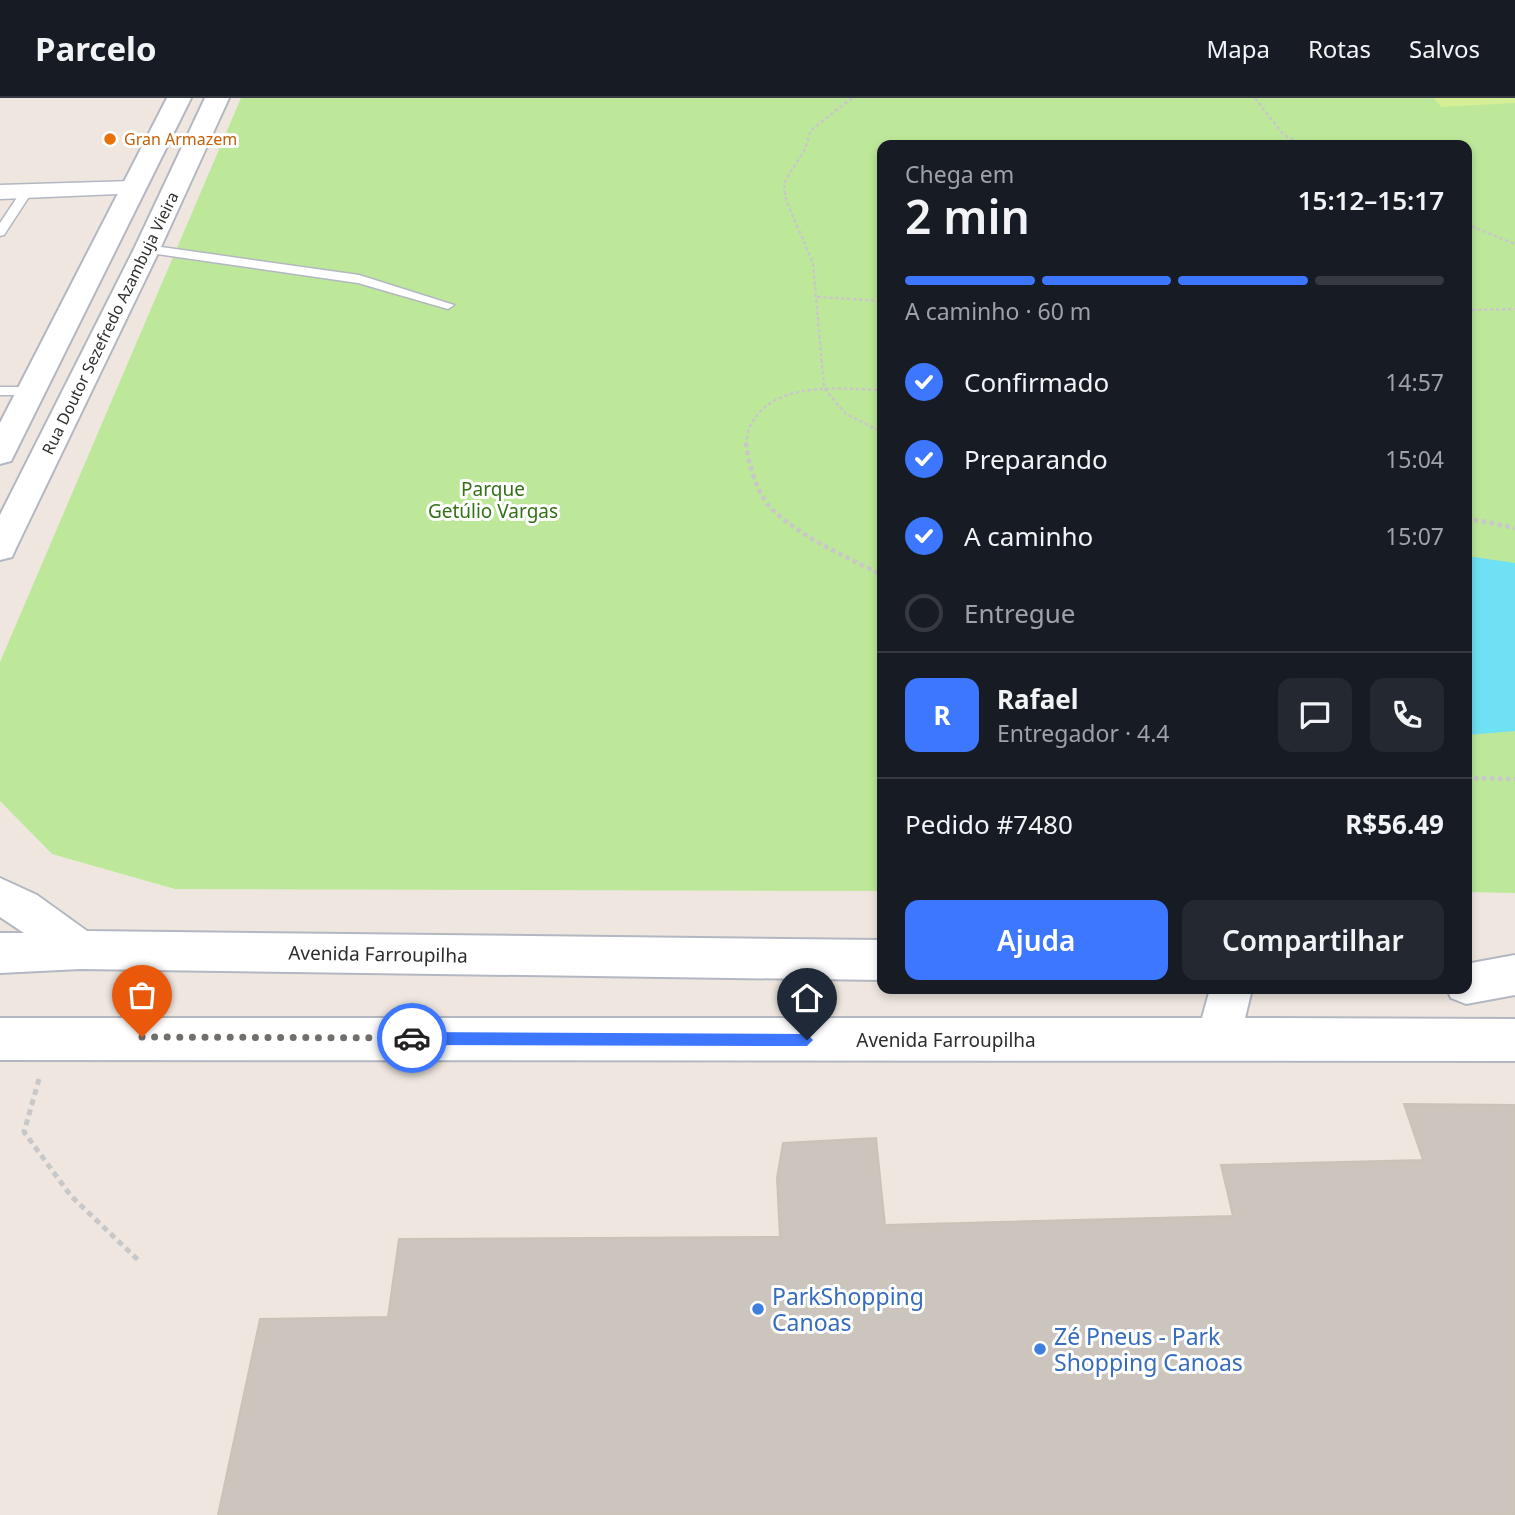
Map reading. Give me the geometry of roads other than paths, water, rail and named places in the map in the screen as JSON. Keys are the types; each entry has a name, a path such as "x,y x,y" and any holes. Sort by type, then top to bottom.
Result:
{"main road":[{"name":"Rua Doutor Sezefredo Azambuja Vieira","path":"0,453 179,98"},
{"name":"Rua Doutor Sezefredo Azambuja Vieira","path":"0,548 147,249 217,98"},
{"path":"0,896 23,908 80,950"},
{"name":"Avenida Farroupilha","path":"0,953 80,950 877,960"},
{"path":"1472,964 1515,965"},
{"path":"1472,983 1515,975"},
{"path":"1217,1041 1230,994"},
{"name":"Avenida Farroupilha","path":"0,1039 1515,1040"}],"street":[{"path":"0,192 133,188"}],"lane":[{"path":"0,232 26,192"},
{"path":"147,249 359,279 449,305"},
{"path":"0,391 32,391"}],"water":[{"path":"1472,557 1515,563 1515,731 1472,735"}],"place":[{"name":"Gran Armazem","path":"110,139"},
{"name":"ParkShopping Canoas","path":"758,1309"},
{"name":"Zé Pneus - Park Shopping Canoas","path":"1040,1349"}],"park label":[{"name":"Parque Getúlio Vargas","path":"493,500"}]}
